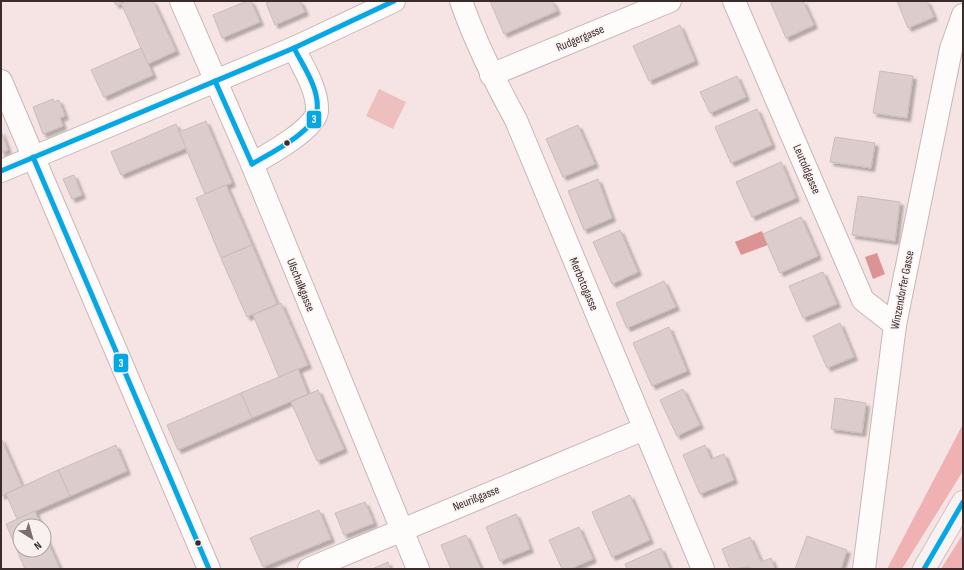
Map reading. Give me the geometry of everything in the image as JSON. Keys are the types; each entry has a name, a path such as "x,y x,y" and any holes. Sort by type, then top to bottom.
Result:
{"main road":[{"path":"924,569 963,502"}],"street":[{"name":"Ulschalkgasse","path":"181,1 252,164 418,569"},
{"path":"1,170 294,48 394,1"},
{"name":"Merbotogasse","path":"461,1 475,41 491,76 516,120 703,569"},
{"name":"Rudgergasse","path":"491,76 670,1"},
{"name":"Leutoldgasse","path":"734,1 863,300 894,325"},
{"name":"Winzendorfer Gasse","path":"864,569 894,325 951,49 963,15"},
{"path":"252,164 285,144 308,126 317,112 315,96 294,48"},
{"path":"1,81 209,569"},
{"name":"Neurißgasse","path":"309,569 644,429"}],"shaded area":[{"path":"379,89 406,102 393,129 366,116"},
{"path":"762,231 768,245 741,255 735,242"},
{"path":"877,253 885,274 873,279 865,257"},
{"path":"963,424 963,471 902,569 887,569"},
{"path":"963,534 963,568 941,569"}],"building":[{"path":"114,1 126,1 116,5"},
{"path":"126,1 153,1 176,51 148,64 121,3"},
{"path":"247,1 251,1 260,22 222,38 213,15"},
{"path":"270,1 300,1 305,12 275,25 266,3"},
{"path":"490,1 552,1 557,11 504,34"},
{"path":"770,1 803,1 814,25 786,38"},
{"path":"897,1 927,1 934,17 908,28"},
{"path":"680,25 695,61 649,81 633,46"},
{"path":"141,48 153,75 104,97 91,70"},
{"path":"880,71 913,76 907,118 873,113"},
{"path":"737,76 746,97 710,113 700,92"},
{"path":"53,99 54,102 59,100 65,116 60,118 63,126 43,134 33,107"},
{"path":"757,109 772,145 731,163 715,127"},
{"path":"206,121 232,183 205,194 179,132"},
{"path":"176,124 186,148 121,175 111,152"},
{"path":"578,125 595,164 563,177 546,139"},
{"path":"1,131 8,150 1,153"},
{"path":"835,137 875,143 871,168 830,162"},
{"path":"781,162 796,198 752,217 736,182"},
{"path":"74,175 82,195 72,199 63,179"},
{"path":"598,179 612,218 584,230 568,191"},
{"path":"226,185 252,245 221,258 196,198"},
{"path":"858,196 900,202 895,241 852,235"},
{"path":"801,217 818,256 780,273 763,234"},
{"path":"620,230 638,272 612,284 593,242"},
{"path":"252,245 277,304 247,317 221,258"},
{"path":"823,272 837,304 803,318 789,286"},
{"path":"664,281 676,307 627,328 616,303"},
{"path":"281,303 308,365 279,377 253,315"},
{"path":"840,323 854,357 827,368 813,336"},
{"path":"669,327 687,371 652,386 633,343"},
{"path":"298,369 308,394 252,418 241,393"},
{"path":"683,389 700,425 677,436 660,400"},
{"path":"318,390 344,449 317,461 291,402"},
{"path":"241,393 252,418 178,450 167,425"},
{"path":"835,398 866,403 862,433 831,429"},
{"path":"1,438 22,486 1,496"},
{"path":"116,445 127,471 70,496 58,470"},
{"path":"705,445 711,459 724,454 734,480 700,494 683,455"},
{"path":"58,470 70,496 17,518 6,494"},
{"path":"630,495 650,540 612,557 592,512"},
{"path":"365,502 374,523 344,535 335,513"},
{"path":"319,510 331,539 263,567 250,538"},
{"path":"35,511 38,518 19,518"},
{"path":"516,514 530,549 500,561 486,527"},
{"path":"12,521 12,538 6,524"},
{"path":"579,527 593,559 570,569 562,569 549,540"},
{"path":"466,535 481,569 451,569 441,545"},
{"path":"807,536 847,550 841,569 795,569"},
{"path":"750,537 761,562 771,558 775,569 751,569 750,567 730,569 722,549"},
{"path":"661,548 670,569 627,569 625,564"},
{"path":"52,551 60,569 25,569 20,558 52,558"},
{"path":"388,562 390,569 372,569"}],"transit line":[{"name":"3","path":"1,171 294,48 394,1"},
{"name":"3","path":"252,164 280,148 300,134 314,119 317,111 316,94 310,78 294,48"},
{"name":"3","path":"215,81 252,164"},
{"name":"3","path":"33,157 209,569"},
{"name":"3","path":"924,569 963,502"}]}
